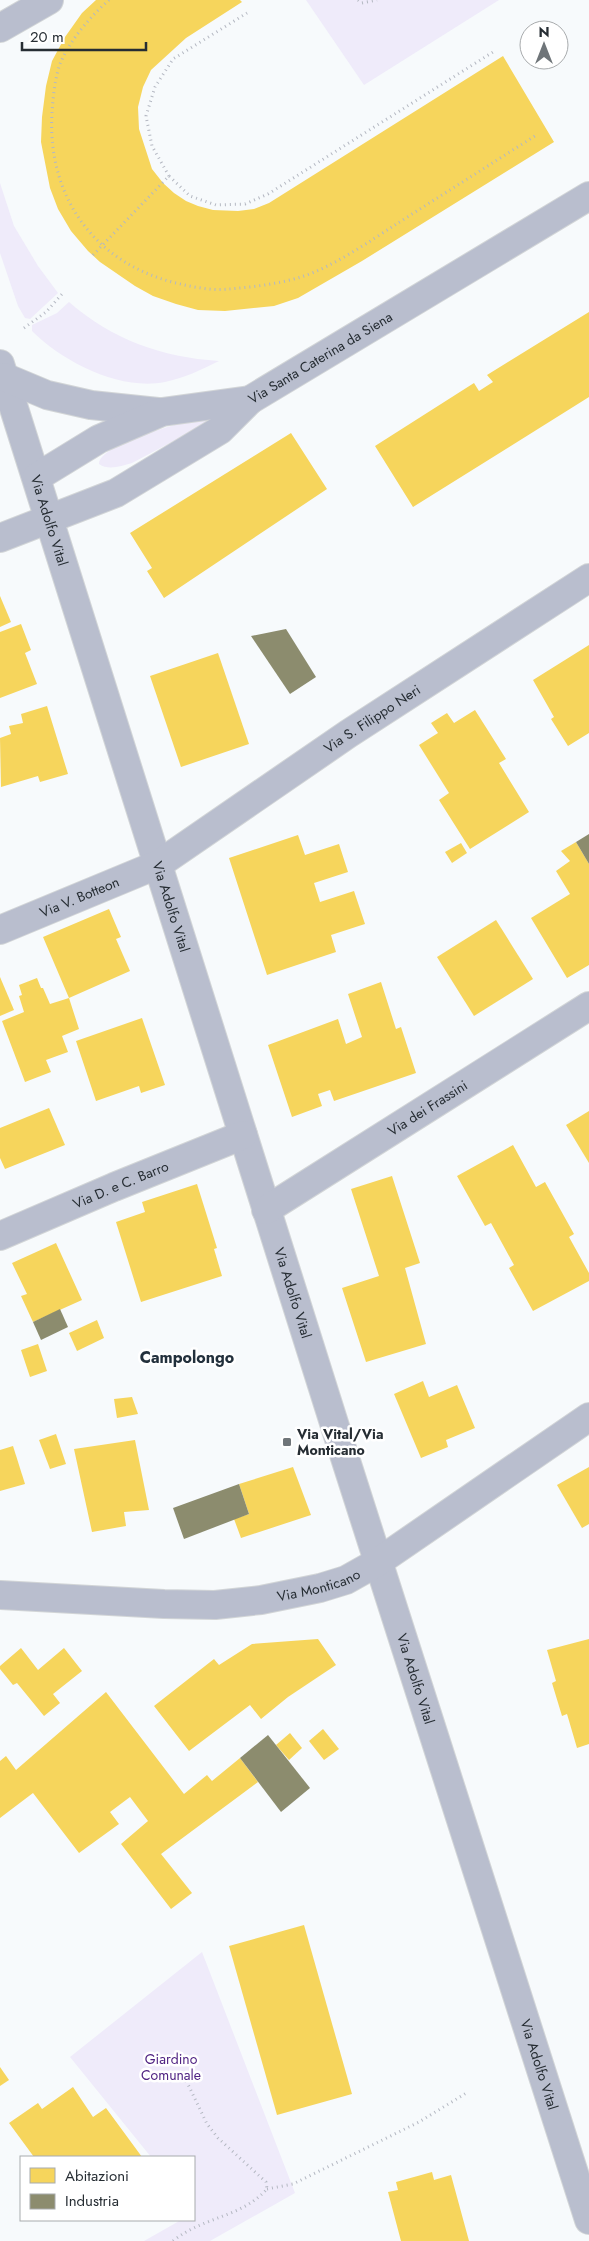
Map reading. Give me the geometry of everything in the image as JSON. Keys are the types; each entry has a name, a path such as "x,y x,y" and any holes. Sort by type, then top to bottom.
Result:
{"street":[{"path":"0,28 49,0"},
{"name":"Via Santa Caterina da Siena","path":"37,477 99,439 162,412 250,400 589,196"},
{"path":"2,370 56,397 91,405 162,412"},
{"name":"Via Adolfo Vital","path":"2,370 159,864 266,1210 589,2220"},
{"path":"0,538 124,488 220,430 250,400"},
{"name":"Via S. Filippo Neri","path":"159,864 348,734 589,578"},
{"name":"Via V. Botteon","path":"0,930 159,864"},
{"name":"Via dei Frassini","path":"266,1210 589,1006"},
{"name":"Via D. e C. Barro","path":"0,1236 243,1135"},
{"name":"Via Monticano","path":"0,1595 215,1605 278,1598 320,1588 346,1580 378,1562 589,1417"}],"path":[{"path":"109,0 91,17 60,63 53,100 51,131 57,170 67,200 85,228 102,245 128,265 156,278 194,287 226,290 302,277 349,254 538,134"},
{"path":"358,0 362,3 377,0"},
{"path":"247,13 173,59 155,87 146,116 152,146 168,176 190,196 216,205 245,204 268,194 494,52"},
{"path":"93,256 168,176"},
{"path":"24,328 46,312 62,294"},
{"path":"183,2074 207,2124 218,2138 266,2182 267,2189"},
{"path":"173,2241 186,2231 204,2222 237,2211 257,2200 267,2189 293,2184 419,2122 468,2092"}],"green space":[{"path":"306,0 499,0 364,85"},
{"path":"0,183 14,226 38,266 58,293 30,319 25,318 18,306 0,253"},
{"path":"69,302 103,327 139,344 158,351 219,361 179,378 148,384 111,378 93,372 60,353 32,331 32,325 57,313"},
{"path":"240,406 132,463 111,468 99,464 104,455 138,437"},
{"name":"Giardino Comunale","path":"202,1952 295,2193 210,2241 144,2241 179,2221 195,2221 195,2156 150,2156 70,2057"}],"building: Abitazioni":[{"path":"96,0 240,0 242,2 186,38 151,70 143,87 138,107 139,129 152,169 174,193 198,206 213,210 238,211 254,209 269,203 503,56 554,142 362,261 298,298 274,306 225,311 198,310 176,304 153,296 135,286 100,262 88,251 71,231 58,209 50,188 41,142 46,86 52,61 65,37 82,13"},
{"path":"589,312 589,397 413,507 375,446 474,383 479,391 493,382 487,375"},
{"path":"291,433 327,489 164,598 147,571 152,568 130,533"},
{"path":"0,596 11,622 0,627"},
{"path":"21,624 31,650 25,653 37,684 0,698 0,632"},
{"path":"589,645 589,733 568,746 551,719 554,717 533,680"},
{"path":"218,653 249,744 181,767 150,676"},
{"path":"47,706 68,774 40,782 38,776 1,787 0,738 11,734 9,726 23,723 21,714"},
{"path":"475,710 506,759 499,763 529,812 470,849 439,800 449,793 419,745 438,733 431,723 447,713 454,723"},
{"path":"298,835 305,855 339,844 348,872 314,883 320,902 354,891 365,924 331,935 336,952 267,975 229,858"},
{"path":"576,842 589,864 589,965 567,978 531,918 570,894 556,871 570,861 561,851"},
{"path":"461,843 467,853 452,863 445,852"},
{"path":"109,909 121,937 116,939 130,971 69,998 43,937"},
{"path":"496,920 533,979 474,1016 437,957"},
{"path":"0,977 14,1010 0,1016"},
{"path":"37,978 50,1004 69,998 79,1029 62,1036 68,1052 46,1060 51,1072 25,1082 2,1021 24,1012 19,996 22,995 19,985"},
{"path":"381,982 396,1029 401,1027 416,1073 334,1101 330,1090 318,1094 322,1106 292,1117 268,1045 338,1019 346,1044 362,1037 348,994"},
{"path":"142,1018 165,1085 141,1093 139,1086 96,1101 76,1041"},
{"path":"49,1108 65,1145 5,1169 0,1158 0,1128"},
{"path":"589,1111 589,1163 566,1125"},
{"path":"513,1145 536,1187 545,1182 574,1234 569,1237 589,1273 589,1281 533,1311 509,1268 514,1265 491,1223 485,1226 457,1176"},
{"path":"392,1176 420,1263 405,1268 426,1344 366,1362 342,1288 379,1276 351,1189"},
{"path":"197,1184 217,1248 214,1249 222,1276 141,1302 116,1222 145,1212 142,1202"},
{"path":"56,1243 82,1300 33,1322 21,1296 27,1294 12,1263"},
{"path":"97,1320 104,1338 77,1351 69,1333"},
{"path":"38,1344 47,1371 30,1377 21,1350"},
{"path":"423,1381 429,1397 457,1385 475,1428 446,1440 448,1447 421,1458 394,1394"},
{"path":"132,1397 138,1414 117,1418 114,1399"},
{"path":"56,1434 66,1464 50,1469 39,1440"},
{"path":"135,1440 149,1510 124,1512 126,1526 92,1532 74,1449"},
{"path":"13,1446 25,1484 0,1491 0,1450"},
{"path":"293,1467 311,1515 241,1538 234,1519 249,1514 239,1484"},
{"path":"589,1467 589,1524 582,1528 557,1485"},
{"path":"318,1639 336,1665 288,1697 261,1719 250,1705 189,1751 154,1706 214,1659 219,1665 252,1644"},
{"path":"589,1639 589,1744 577,1748 567,1714 562,1716 552,1683 556,1681 547,1650"},
{"path":"21,1648 38,1670 64,1648 82,1671 53,1694 60,1703 44,1716 17,1683 13,1685 0,1669 0,1666"},
{"path":"106,1692 184,1794 207,1775 212,1781 240,1758 258,1782 161,1854 192,1893 171,1909 121,1844 148,1821 130,1797 110,1812 119,1824 79,1853 33,1793 0,1818 0,1761 6,1756 16,1770"},
{"path":"323,1729 339,1749 324,1760 309,1741"},
{"path":"290,1733 302,1748 289,1760 276,1745"},
{"path":"304,1925 352,2094 277,2115 229,1946"},
{"path":"0,2067 9,2080 0,2086"},
{"path":"73,2087 93,2117 106,2108 141,2156 33,2156 9,2123 38,2103 42,2109"},
{"path":"432,2172 434,2180 451,2175 469,2241 401,2241 388,2192 398,2190 396,2182"}],"building: Industria":[{"path":"286,629 316,677 290,694 251,636"},
{"path":"589,834 589,864 576,842"},
{"path":"60,1309 68,1327 41,1340 33,1322"},
{"path":"239,1484 249,1514 184,1539 173,1508"},
{"path":"268,1735 310,1788 281,1812 240,1758"}],"place":[{"name":"Via Vital/Via Monticano","path":"287,1442"}],"district":[{"name":"Campolongo","path":"187,1357"}]}
